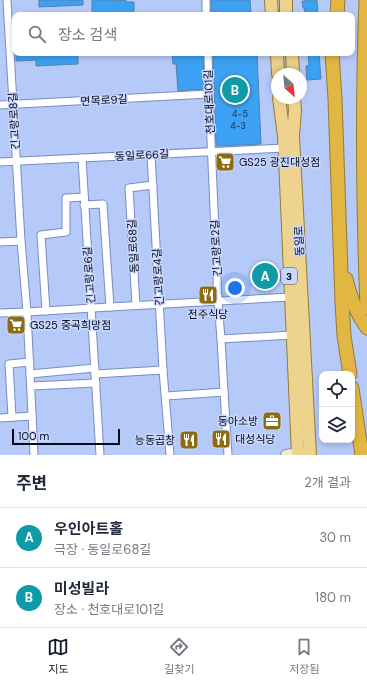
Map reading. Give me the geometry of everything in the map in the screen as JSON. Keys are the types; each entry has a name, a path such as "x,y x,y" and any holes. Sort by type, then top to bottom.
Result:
{"highway":[{"path":"330,0 330,12"},
{"path":"337,12 338,0"},
{"path":"366,0 363,135 367,308"},
{"path":"333,57 340,272 344,336 350,371"},
{"path":"340,252 346,271 351,298 358,314 367,328"},
{"path":"355,407 362,455"}],"main road":[{"path":"271,0 272,12"},
{"path":"278,0 278,12"},
{"path":"286,0 286,12"},
{"path":"294,0 294,12"},
{"path":"277,56 278,68"},
{"path":"292,56 293,68"},
{"name":"동일로","path":"281,104 284,136 294,392 300,454"},
{"name":"동일로","path":"294,104 293,136 308,409 300,454"},
{"path":"294,392 300,402 302,413 305,413 308,409"}],"street":[{"name":"긴고랑로8길","path":"7,0 12,40"},
{"path":"206,0 206,12"},
{"name":"긴고랑로8길","path":"13,56 13,104 20,241 27,312 34,455"},
{"name":"천호대로101길","path":"208,56 211,152"},
{"name":"면목로9길","path":"0,105 209,94"},
{"name":"동일로66길","path":"0,162 284,148"},
{"name":"긴고랑로2길","path":"211,152 218,301 228,455"},
{"name":"긴고랑로4길","path":"151,155 163,370 170,455"},
{"name":"긴고랑로6길","path":"82,158 100,455"},
{"name":"동일로68길","path":"136,305 129,188 153,185"},
{"path":"46,311 41,234 66,232 66,198 84,197"},
{"path":"84,205 103,204 110,307"},
{"path":"0,242 20,241"},
{"path":"0,313 290,297"},
{"path":"221,338 292,335"},
{"path":"12,417 9,364 30,362"},
{"path":"30,374 163,370"},
{"path":"31,386 96,383"},
{"path":"166,396 224,392"},
{"path":"0,418 32,416"}],"building":[{"path":"39,0 83,0 83,5 39,7"},
{"path":"92,0 126,0 126,2 134,2 134,12 92,12"},
{"path":"211,0 250,0 251,12 211,12"},
{"path":"317,0 318,12 305,12 302,1"},
{"path":"16,56 78,56 78,64 36,66 36,60 16,61"},
{"path":"172,56 203,56 204,89 178,91 176,64 173,64"},
{"path":"213,56 257,56 261,144 216,146"},
{"path":"308,56 319,56 321,79 307,80 306,66 309,65"}],"place":[{"name":"미성빌라","path":"235,90"},
{"name":"GS25 광진대성점","path":"225,162"},
{"name":"우인아트홀","path":"265,276"},
{"name":"전주식당","path":"208,295"},
{"name":"GS25 중곡희망점","path":"16,325"},
{"name":"동아소방","path":"272,421"},
{"name":"대성식당","path":"221,439"},
{"name":"능동곱창","path":"189,440"}]}
